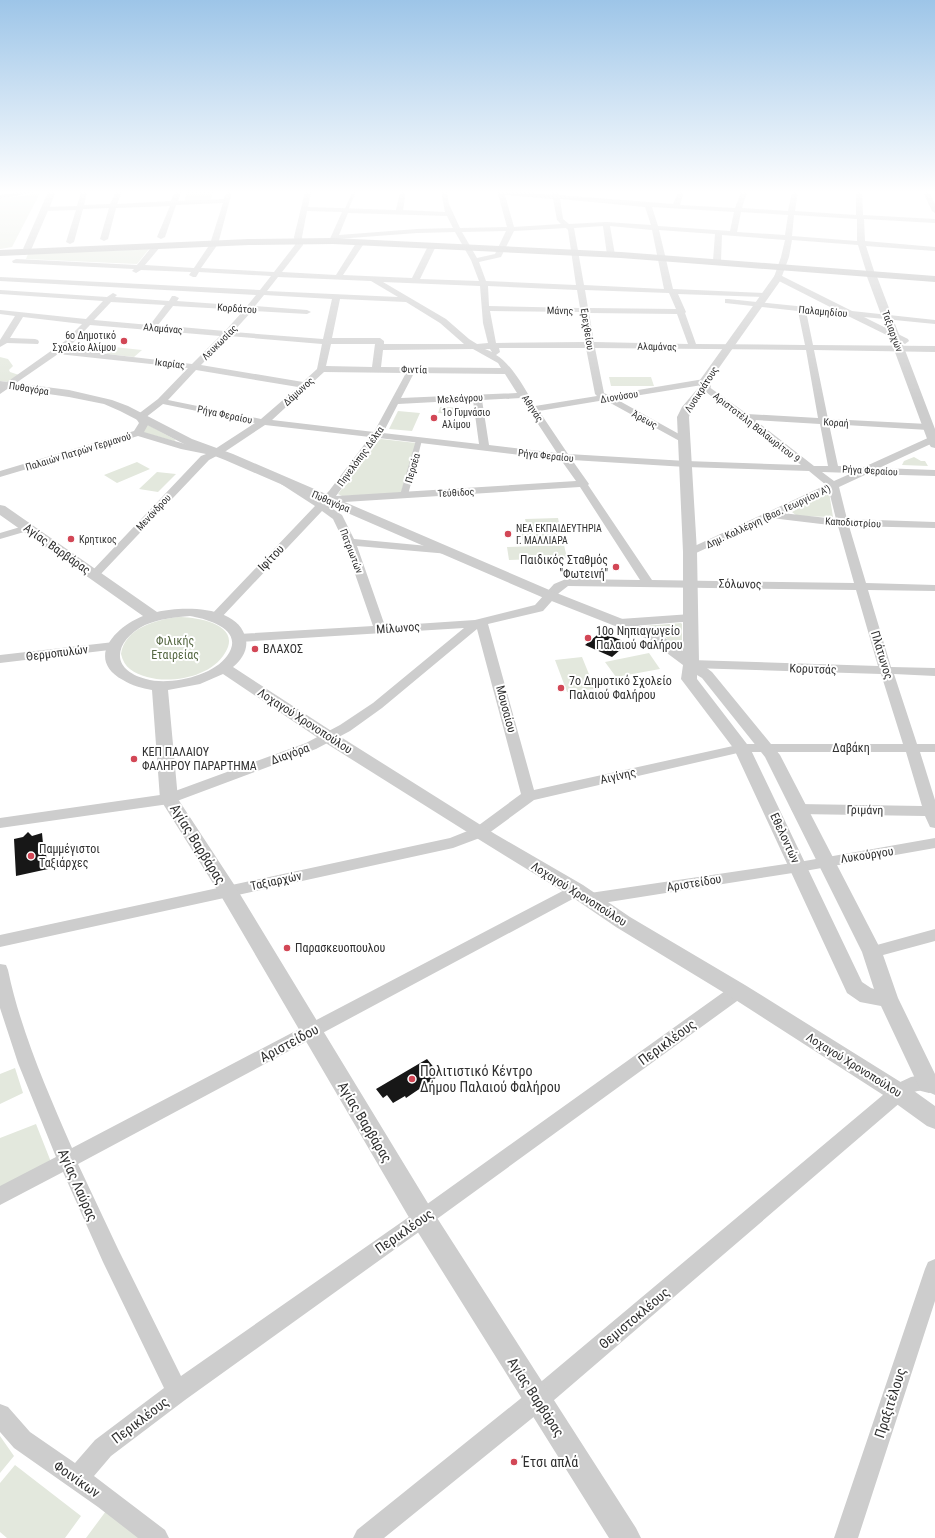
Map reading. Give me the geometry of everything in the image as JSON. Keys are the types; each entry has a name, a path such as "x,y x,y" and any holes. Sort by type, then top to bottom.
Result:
{"main road":[{"path":"740,264 935,278"}],"street":[{"path":"3,387 77,336 88,322 142,264"},
{"path":"152,327 201,264"},
{"name":"Λευκωσίας","path":"140,417 161,400 227,334 250,309 285,264"},
{"path":"338,277 347,264"},
{"path":"415,281 423,264"},
{"path":"476,264 483,283 485,308 492,345 501,361"},
{"name":"Ερεχθείου","path":"577,264 590,345 600,394 605,398"},
{"path":"662,264 668,288 674,294 682,312 693,346"},
{"name":"Λυσικράτους","path":"690,584 690,552 683,417 686,409 705,385 729,347 778,277 784,264"},
{"name":"Ταξιαρχών","path":"868,264 932,436"},
{"path":"12,266 104,265 415,281 765,295"},
{"path":"72,297 104,265"},
{"path":"12,266 86,283 407,300"},
{"path":"778,277 935,355"},
{"name":"Αθηνάς","path":"373,279 443,321 474,346 501,361 584,484 648,583"},
{"name":"Κορδάτου","path":"0,292 307,312"},
{"name":"Παλαμηδίου","path":"715,293 726,301 802,310 935,322"},
{"name":"Δάμωνος","path":"214,452 223,449 262,422 305,385 321,369 336,297"},
{"name":"Μάνης","path":"485,308 682,312"},
{"path":"802,310 833,468"},
{"path":"0,311 7,319 17,318"},
{"path":"3,342 17,318"},
{"name":"Αλαμάνας","path":"17,318 88,322 326,342 380,344 935,349"},
{"path":"3,342 35,342"},
{"path":"376,369 380,344"},
{"name":"Ικαρίας","path":"57,351 194,366 305,385"},
{"name":"Φιντία","path":"321,369 507,370"},
{"name":"Πηνελόπης Δέλτα","path":"324,503 377,435 412,369"},
{"name":"Διονύσου","path":"534,409 705,385"},
{"name":"Αριστοτέλη Βαλαωρίτου 9","path":"705,385 744,417 833,485"},
{"name":"Πυθαγόρα","path":"3,387 108,402 181,438 279,479 324,503 449,551 550,595"},
{"name":"Μελεάγρου","path":"395,401 525,395"},
{"path":"477,398 484,448"},
{"name":"Άρεως","path":"605,398 685,441"},
{"name":"Ρήγα Φεραίου","path":"161,400 262,422 565,457 686,464 809,467 935,473"},
{"name":"Παλαιών Πατρών Γερμανού","path":"0,474 138,433 144,423 140,417"},
{"name":"Κοραή","path":"744,417 824,422 932,436"},
{"name":"Πυθαγόρα","path":"138,433 176,445 214,452"},
{"name":"Δημ. Καλλέργη (Βασ. Γεωργίου Α')","path":"690,552 865,470 932,436"},
{"name":"Περσέα","path":"404,495 420,440"},
{"name":"Μενάνδρου","path":"94,575 192,471 214,452"},
{"name":"Τεύθιδος","path":"324,503 404,495 584,484"},
{"name":"Πλάτωνος","path":"833,485 842,522 886,671 933,817"},
{"name":"Πατριωτών","path":"324,503 338,517 350,542 380,630"},
{"name":"Ιφίτου","path":"215,617 324,503"},
{"name":"Αγίας Βαρβάρας","path":"0,509 154,617"},
{"name":"Καποδιστρίου","path":"771,515 842,522 935,525"},
{"name":"Πυθαγόρα","path":"310,518 338,517"},
{"path":"0,536 28,528"},
{"name":"Πυθαγόρα","path":"350,542 449,551"},
{"name":"Σόλωνος","path":"550,595 558,585 566,582 935,588"},
{"name":"Εθελοντών","path":"690,584 691,664 689,679 742,748 854,987 867,996 888,998"},
{"name":"Μίλωνος","path":"239,638 479,623 539,608 550,595"},
{"name":"Εθελοντών","path":"550,595 653,636 708,675 767,748 872,952 888,998 932,1086"},
{"path":"190,612 215,617 229,624 234,629 239,638 239,648 234,658 224,668 206,678 194,682 160,686 130,679 119,671 114,664 112,657 114,646 122,635 128,630 154,617 172,613 190,612"},
{"name":"Εθελοντών","path":"620,623 690,618"},
{"name":"Διαγόρα","path":"0,823 169,799 330,738 404,685 479,623"},
{"name":"Μουσαίου","path":"479,623 529,796"},
{"name":"Θερμοπυλών","path":"0,659 114,646"},
{"name":"Κορυτσάς","path":"691,664 935,672"},
{"name":"Λοχαγού Χρονοπούλου","path":"224,668 330,738 480,832 583,894 623,922 738,991 899,1092 935,1118"},
{"name":"Αγίας Βαρβάρας","path":"160,686 169,799 228,891 423,1218 626,1538"},
{"name":"Αιγίνης","path":"480,832 529,796 742,748 767,748"},
{"name":"Δαβάκη","path":"767,748 935,748"},
{"name":"Γριμάνη","path":"798,809 933,817"},
{"name":"Ταξιαρχών","path":"0,941 453,843 480,832"},
{"name":"Λυκούργου","path":"798,867 935,843"},
{"name":"Αριστείδου","path":"0,1196 311,1032 583,894 798,867"},
{"path":"872,952 935,935"},
{"name":"Αγίας Λαύρας","path":"0,970 9,1008 24,1057 67,1161 112,1260 178,1392"},
{"name":"Περικλέους","path":"76,1479 103,1448 178,1392 738,991"},
{"name":"Θεμιστοκλέους","path":"365,1538 538,1399 904,1087 919,1083 932,1086"},
{"name":"Πραξιτέλους","path":"846,1538 935,1269"},
{"name":"Φοινίκων","path":"0,1415 22,1440 157,1538"}],"green space":[{"path":"114,347 142,350 134,357 106,354"},
{"path":"0,357 8,359 13,366 9,370 10,372 19,375 8,382 0,381"},
{"path":"609,377 651,377 654,386 611,386"},
{"path":"440,407 466,408 463,415 438,413"},
{"path":"398,411 420,413 412,431 389,429"},
{"path":"145,425 148,425 176,440 174,441 142,432"},
{"path":"379,440 416,443 401,493 342,496 338,494"},
{"path":"914,457 921,461 925,461 928,466 902,465 904,461"},
{"path":"137,462 150,469 117,483 104,475"},
{"path":"157,472 176,474 158,492 139,489"},
{"path":"829,492 833,517 797,516 792,512"},
{"path":"558,518 563,541 523,542 521,531 528,530 525,519"},
{"path":"564,545 567,558 509,560 507,547"},
{"name":"Φιλικής Εταιρείας","path":"178,617 206,621 223,629 228,635 229,643 225,653 219,661 210,668 190,677 167,680 138,674 124,663 121,654 124,645 128,638 135,632 151,623"},
{"path":"681,623 682,652 677,652 663,634 644,626"},
{"path":"649,653 660,669 616,677 605,662"},
{"path":"582,657 595,689 567,692 555,660"},
{"path":"15,1068 23,1093 0,1104 0,1074"},
{"path":"36,1124 51,1162 0,1188 0,1138"},
{"path":"0,1436 14,1456 0,1473"},
{"path":"15,1465 81,1516 65,1538 7,1538 0,1532 0,1483"},
{"path":"106,1511 139,1538 86,1538"}],"building":[{"path":"601,632 628,643 612,657 585,645"},
{"name":"Παμμέγιστοι Ταξιάρχες","path":"28,832 32,836 42,833 44,854 46,854 48,869 16,876 14,839 23,837"},
{"name":"Πολιτιστικό Κέντρο Δήμου Παλαιού Φαλήρου","path":"427,1059 440,1075 406,1098 405,1096 393,1103 387,1095 383,1098 376,1089"}],"place":[{"name":"6ο Δημοτικό Σχολείο Αλίμου","path":"124,341"},
{"name":"1ο Γυμνάσιο Αλίμου","path":"434,418"},
{"name":"ΝΕΑ ΕΚΠΑΙΔΕΥΤΗΡΙΑ Γ. ΜΑΛΛΙΑΡΑ","path":"508,534"},
{"name":"Κρητικος","path":"71,539"},
{"name":"Παιδικός Σταθμός \"Φωτεινή\"","path":"616,567"},
{"name":"10ο Νηπιαγωγείο Παλαιού Φαλήρου","path":"588,638"},
{"name":"ΒΛΑΧΟΣ","path":"255,649"},
{"name":"7ο Δημοτικό Σχολείο Παλαιού Φαλήρου","path":"561,688"},
{"name":"ΚΕΠ ΠΑΛΑΙΟΥ ΦΑΛΗΡΟΥ ΠΑΡΑΡΤΗΜΑ","path":"134,759"},
{"name":"Παμμέγιστοι Ταξιάρχες","path":"31,856"},
{"name":"Παρασκευοπουλου","path":"287,948"},
{"name":"Πολιτιστικό Κέντρο Δήμου Παλαιού Φαλήρου","path":"412,1079"},
{"name":"Έτσι απλά","path":"514,1462"}]}
